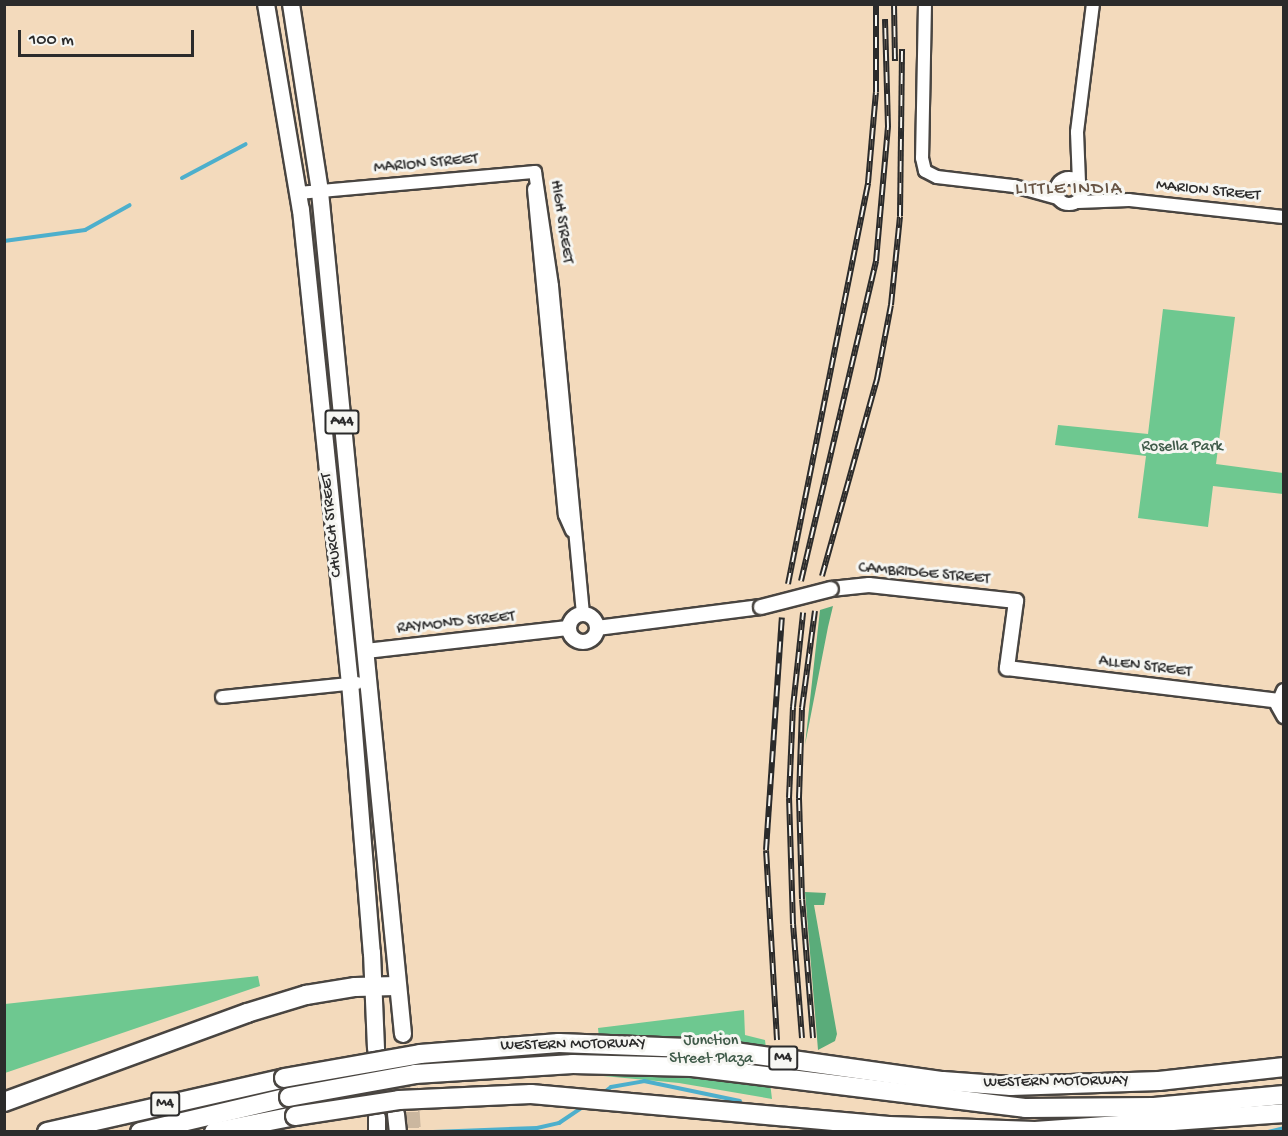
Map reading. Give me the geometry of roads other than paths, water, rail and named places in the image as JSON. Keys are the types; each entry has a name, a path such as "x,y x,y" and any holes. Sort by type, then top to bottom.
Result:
{"highway":[{"name":"CHURCH STREET","path":"266,4 299,193 348,658 343,683 375,986 375,1049"},
{"name":"CHURCH STREET","path":"291,4 320,192 371,693 396,986 403,1034"},
{"path":"4,1102 247,1013 329,990 396,986"},
{"name":"WESTERN MOTORWAY","path":"47,1131 284,1078 420,1054 559,1043 714,1050 943,1081 1011,1086 1159,1081 1284,1067"},
{"name":"WESTERN MOTORWAY","path":"141,1131 289,1097 415,1074 573,1064 692,1067 1026,1108 1154,1107 1284,1095"},
{"path":"214,1131 399,1100 520,1094 626,1100 889,1126 1035,1131 1284,1113"},
{"path":"396,1114 398,1131"}],"main road":[{"name":"CAMBRIDGE STREET","path":"597,628 761,607 855,585 1016,601 1007,668"},
{"path":"583,614 594,620 597,628 592,639 580,642 572,638 568,628 573,618 583,614"},
{"name":"RAYMOND STREET","path":"366,651 568,628"},
{"name":"ALLEN STREET","path":"1007,668 1281,696"},
{"path":"1281,696 1284,716"}],"street":[{"path":"925,4 922,158 925,171 937,177 1014,186 1058,198 1077,132 1093,4"},
{"path":"1077,132 1081,185 1078,202"},
{"name":"MARION STREET","path":"299,193 535,172"},
{"name":"HIGH STREET","path":"535,172 534,207 561,481 565,515 573,535 583,614"},
{"name":"MARION STREET","path":"1061,182 1081,185 1129,200"},
{"path":"1014,186 1061,182"},
{"name":"MARION STREET","path":"1058,198 1067,205 1078,202 1129,200 1284,216"},
{"name":"RAYMOND STREET","path":"348,658 366,651"},
{"path":"222,697 343,683 371,693"}],"waterway":[{"path":"182,178 246,144"},
{"path":"4,241 85,230 130,205"},
{"path":"602,1094 611,1087 644,1081 740,1101"},
{"path":"433,1132 537,1128 559,1123 586,1105"},
{"path":"1268,1132 1284,1128"}],"tunnel":[{"path":"396,1113 407,1066 403,1034"},
{"path":"410,1088 413,1132"}],"railway":[{"path":"788,584 868,183 876,92 876,4"},
{"path":"894,4 895,61"},
{"path":"801,581 876,261 888,127 885,19"},
{"path":"822,576 877,379 891,305 900,216 902,49"},
{"path":"813,1038 802,899 799,798 802,708 815,611"},
{"path":"802,1038 793,924 789,798 793,707 803,613"},
{"path":"777,1040 766,850 782,618"}],"district":[{"name":"LITTLE INDIA","path":"1069,190"}],"park label":[{"name":"Rosella Park","path":"1182,448"},
{"name":"Junction Street Plaza","path":"711,1051"}]}
